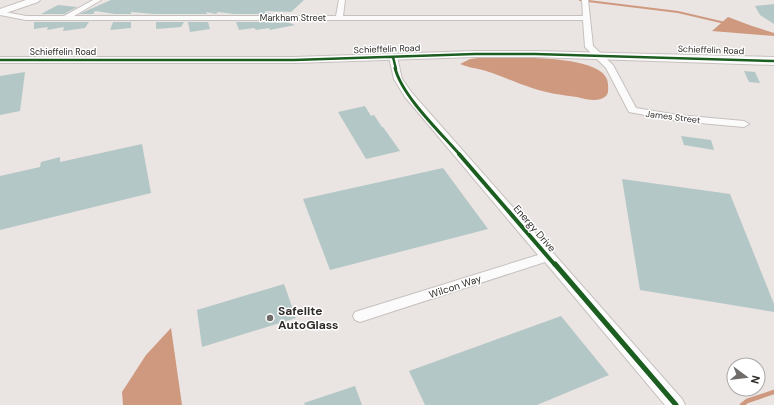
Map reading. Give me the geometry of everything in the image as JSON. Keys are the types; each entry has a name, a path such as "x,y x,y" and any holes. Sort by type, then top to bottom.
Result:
{"street":[{"path":"0,13 35,0"},
{"path":"65,18 98,0"},
{"path":"339,18 342,0"},
{"name":"James Street","path":"585,1 589,47 610,67 632,110 656,115 744,124"},
{"name":"Markham Street","path":"0,13 26,18 586,18"},
{"name":"Schieffelin Road","path":"0,60 294,60 475,54 597,55 774,61"},
{"name":"Energy Drive","path":"393,56 398,79 406,91 676,405"},
{"name":"Wilcon Way","path":"360,316 549,256"}],"shaded area":[{"path":"728,17 774,33 774,36 712,31"},
{"path":"470,59 551,59 591,66 603,74 608,84 608,93 603,98 596,100 554,94 520,84 483,70 460,64"},
{"path":"171,328 182,405 123,405 122,392 146,355"}],"building":[{"path":"111,0 304,0 291,12 264,11 271,14 234,14 218,12 216,14 206,12 207,14 154,14 131,12 131,14 115,14 95,11 93,14 79,14"},
{"path":"774,4 774,24 760,15 755,6"},
{"path":"58,5 77,7 64,14 41,14"},
{"path":"34,22 89,22 85,28 63,31 64,27 47,30 48,27 34,29"},
{"path":"113,22 131,22 131,28 110,30"},
{"path":"156,22 184,22 181,27 156,29"},
{"path":"188,22 208,22 210,29 190,32"},
{"path":"236,22 287,22 295,25 270,30 269,28 256,30 254,28 239,30"},
{"path":"744,71 755,72 760,83 749,82"},
{"path":"25,72 20,111 0,115 0,76"},
{"path":"365,106 371,116 374,115 400,151 366,159 338,112"},
{"path":"681,136 711,140 714,150 684,145"},
{"path":"142,144 151,193 0,230 0,176 40,167 41,162 60,157 60,162"},
{"path":"443,168 488,229 330,270 303,199"},
{"path":"622,179 730,194 774,304 774,312 640,290"},
{"path":"284,284 296,318 202,347 197,310"},
{"path":"561,316 609,375 537,405 425,405 409,371"},
{"path":"355,386 362,405 305,405 304,403"}],"waterway":[{"path":"580,0 678,12 725,23"},
{"path":"742,405 747,401 774,392"}],"cycle path":[{"path":"0,60 294,60 475,54 535,54 774,61"},
{"path":"393,57 398,79 408,95 676,405"}],"place":[{"name":"Safelite AutoGlass","path":"270,318"}]}
